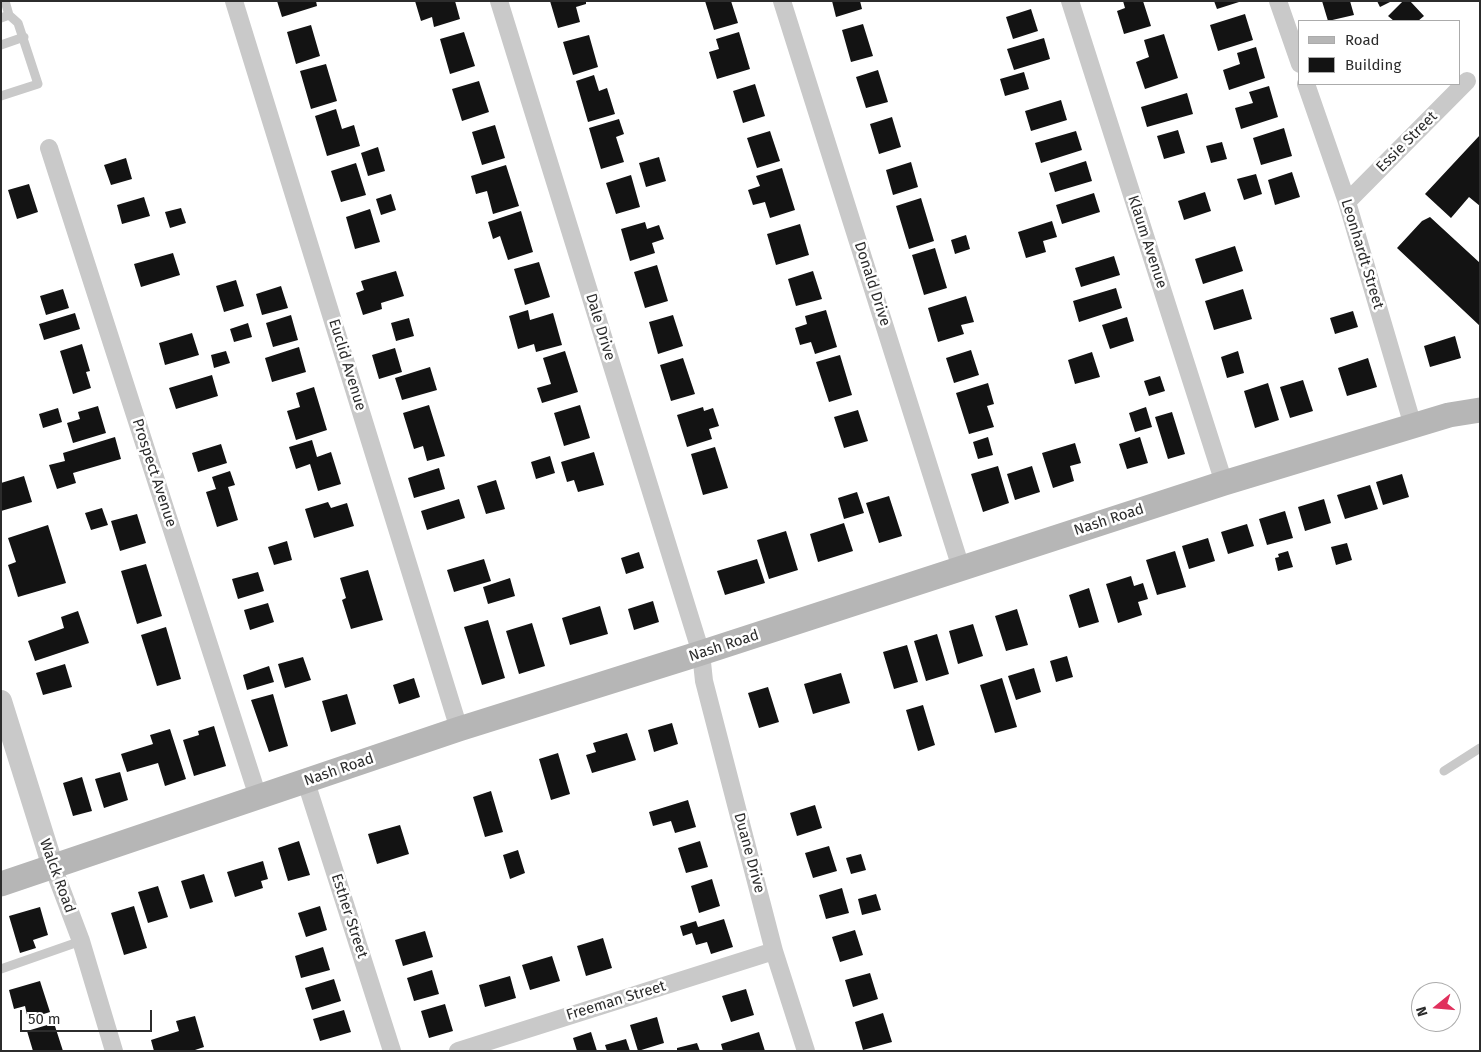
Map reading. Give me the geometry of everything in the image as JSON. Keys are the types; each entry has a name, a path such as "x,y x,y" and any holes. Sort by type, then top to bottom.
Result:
{"main road":[{"path":"1449,415 1480,401"},
{"path":"1449,415 1480,410"},
{"name":"Nash Road","path":"1,884 459,729 701,653 1224,483 1449,415"}],"street":[{"name":"Euclid Avenue","path":"234,1 459,729"},
{"name":"Dale Drive","path":"498,1 701,653"},
{"name":"Donald Drive","path":"782,1 962,568"},
{"name":"Klaum Avenue","path":"1070,1 1224,483"},
{"path":"1278,1 1298,58"},
{"name":"Essie Street","path":"1347,202 1467,82"},
{"name":"Leonhardt Street","path":"1306,85 1347,202 1413,426"},
{"name":"Prospect Avenue","path":"49,148 258,797"},
{"name":"Duane Drive","path":"701,653 704,681 774,951 806,1051"},
{"name":"Walck Road","path":"1,701 53,867 81,940 114,1051"},
{"name":"Esther Street","path":"306,782 392,1051"},
{"name":"Freeman Street","path":"458,1051 774,951"}],"lane":[{"path":"1,96 38,84 18,23 5,16 5,1"},
{"path":"1,45 24,37"},
{"path":"1444,771 1480,748"},
{"path":"1,969 81,940"}],"building":[{"path":"277,1 316,1 317,6 282,17"},
{"path":"415,1 455,1 460,19 434,27 432,17 421,21"},
{"path":"550,1 586,1 586,4 576,7 580,22 558,28"},
{"path":"705,1 731,1 738,23 714,30"},
{"path":"832,1 860,1 862,9 836,17"},
{"path":"1123,1 1143,1 1151,26 1124,34 1117,11 1125,8"},
{"path":"1214,1 1239,1 1239,2 1217,9"},
{"path":"1322,1 1350,1 1354,15 1328,20"},
{"path":"1377,1 1392,1 1380,7"},
{"path":"1403,1 1410,1 1424,16 1419,20 1393,20 1388,16"},
{"path":"1031,9 1038,31 1013,39 1006,17"},
{"path":"1245,14 1253,40 1218,51 1210,25"},
{"path":"863,24 873,56 851,62 842,30"},
{"path":"311,25 320,56 296,64 287,32"},
{"path":"464,32 475,66 450,74 440,39"},
{"path":"739,32 750,69 717,79 709,52 719,49 716,39"},
{"path":"1164,34 1178,78 1145,89 1136,62 1149,57 1144,40"},
{"path":"589,35 598,67 573,75 563,42"},
{"path":"1044,38 1050,59 1014,70 1007,49"},
{"path":"1256,47 1265,78 1229,90 1223,70 1240,64 1237,53"},
{"path":"326,64 337,101 311,109 300,71"},
{"path":"878,70 888,102 866,108 856,77"},
{"path":"1024,72 1029,89 1005,96 1000,79"},
{"path":"594,75 599,91 607,88 615,114 588,122 576,81"},
{"path":"479,81 489,112 462,121 452,89"},
{"path":"755,84 765,116 743,123 733,91"},
{"path":"1269,86 1278,117 1241,129 1235,108 1253,103 1249,92"},
{"path":"1187,93 1193,114 1147,127 1141,107"},
{"path":"1061,100 1067,120 1031,131 1025,111"},
{"path":"336,109 342,129 354,125 360,146 327,156 315,116"},
{"path":"892,117 901,147 879,154 870,124"},
{"path":"619,119 624,134 616,137 624,162 601,169 589,128"},
{"path":"495,125 505,158 482,165 472,132"},
{"path":"1284,128 1292,156 1261,165 1253,138"},
{"path":"1178,130 1185,153 1164,159 1157,136"},
{"path":"770,131 780,161 757,168 747,138"},
{"path":"1076,131 1082,150 1041,163 1035,143"},
{"path":"1480,135 1480,206 1469,197 1451,218 1425,194"},
{"path":"1222,142 1227,159 1211,163 1206,146"},
{"path":"378,147 385,171 368,176 361,153"},
{"path":"659,157 666,181 646,187 639,163"},
{"path":"126,158 132,179 111,185 104,165"},
{"path":"1086,161 1092,181 1055,192 1049,173"},
{"path":"911,162 918,187 893,195 886,170"},
{"path":"356,163 366,195 341,202 331,171"},
{"path":"506,165 519,206 493,214 487,191 476,194 471,176"},
{"path":"782,168 795,210 770,218 765,202 753,205 748,190 760,186 756,176"},
{"path":"1292,172 1300,197 1275,205 1268,180"},
{"path":"1256,174 1262,194 1244,200 1237,179"},
{"path":"631,175 640,207 616,214 606,183"},
{"path":"29,184 38,212 17,219 8,190"},
{"path":"1205,192 1211,211 1184,220 1178,201"},
{"path":"1094,193 1100,212 1062,224 1056,205"},
{"path":"391,194 396,210 381,215 376,199"},
{"path":"144,197 150,216 122,224 117,205"},
{"path":"921,198 934,241 909,249 896,206"},
{"path":"181,208 186,223 170,228 165,212"},
{"path":"370,209 380,242 355,249 346,217"},
{"path":"521,211 533,252 508,260 500,236 493,239 488,222"},
{"path":"1430,217 1480,263 1480,326 1397,248 1422,221"},
{"path":"1052,221 1057,237 1043,241 1046,252 1026,258 1018,232"},
{"path":"645,222 647,229 659,225 664,239 652,243 655,253 630,261 621,229"},
{"path":"800,224 809,255 776,265 767,234"},
{"path":"966,235 970,249 955,254 951,240"},
{"path":"1235,246 1243,271 1203,284 1195,259"},
{"path":"935,248 947,288 924,295 912,255"},
{"path":"173,253 180,275 141,287 134,264"},
{"path":"1114,256 1120,275 1081,287 1075,268"},
{"path":"539,262 550,297 525,305 514,269"},
{"path":"657,265 668,301 645,308 634,272"},
{"path":"396,271 404,296 381,303 382,309 363,315 356,293 364,290 361,281"},
{"path":"813,271 822,299 796,306 788,279"},
{"path":"236,280 244,306 224,312 216,286"},
{"path":"281,286 288,308 262,315 256,294"},
{"path":"1116,288 1122,308 1079,322 1073,301"},
{"path":"63,289 69,308 46,315 40,296"},
{"path":"1243,289 1252,319 1214,330 1205,301"},
{"path":"966,296 974,322 961,325 964,334 938,342 928,308"},
{"path":"528,310 530,320 553,313 562,345 536,352 534,344 518,349 509,316"},
{"path":"826,310 837,347 815,354 811,342 800,345 795,328 807,324 805,316"},
{"path":"1353,311 1358,327 1335,334 1330,318"},
{"path":"75,313 80,329 44,340 39,324"},
{"path":"291,315 298,340 273,347 266,323"},
{"path":"673,315 683,346 658,354 649,322"},
{"path":"1127,317 1134,341 1110,349 1102,325"},
{"path":"409,318 414,336 396,341 391,323"},
{"path":"248,323 252,337 234,342 230,329"},
{"path":"192,333 199,355 165,365 159,343"},
{"path":"1455,336 1461,358 1430,367 1424,346"},
{"path":"82,344 90,371 86,372 91,388 73,394 60,351"},
{"path":"299,347 306,372 272,382 265,358"},
{"path":"395,348 402,372 379,379 372,355"},
{"path":"971,350 979,375 954,383 946,358"},
{"path":"226,351 230,363 214,368 211,355"},
{"path":"565,351 578,392 542,403 537,388 551,384 543,358"},
{"path":"1238,351 1244,373 1227,378 1221,357"},
{"path":"1092,352 1100,377 1075,384 1068,360"},
{"path":"840,355 852,395 829,402 816,362"},
{"path":"683,358 695,394 671,401 660,365"},
{"path":"1368,358 1377,387 1347,396 1338,368"},
{"path":"430,367 437,390 402,400 395,378"},
{"path":"212,375 218,396 176,409 169,388"},
{"path":"1160,376 1165,391 1149,396 1144,381"},
{"path":"1303,380 1313,411 1290,418 1280,387"},
{"path":"988,383 994,404 987,406 994,427 969,434 956,393"},
{"path":"1268,383 1279,420 1255,428 1244,391"},
{"path":"314,387 327,430 296,440 287,411 300,407 296,393"},
{"path":"429,405 445,456 427,461 423,446 414,449 403,413"},
{"path":"580,405 590,438 564,446 554,413"},
{"path":"98,406 106,433 73,443 67,423 80,419 78,412"},
{"path":"703,407 704,411 713,408 719,426 709,429 712,439 687,447 677,415"},
{"path":"1146,407 1152,427 1135,432 1129,413"},
{"path":"58,408 62,422 43,428 39,414"},
{"path":"858,410 868,441 844,448 834,417"},
{"path":"1172,412 1185,454 1168,459 1155,417"},
{"path":"115,437 121,459 73,473 76,483 57,489 49,465 65,461 63,453"},
{"path":"988,437 993,455 978,459 973,442"},
{"path":"1140,437 1148,463 1127,469 1119,444"},
{"path":"312,440 317,457 331,452 341,484 318,491 310,464 296,469 289,447"},
{"path":"1075,443 1081,463 1070,466 1074,481 1053,488 1042,453"},
{"path":"221,444 227,463 198,472 192,453"},
{"path":"715,447 728,488 703,495 691,454"},
{"path":"594,452 604,485 578,492 574,480 567,482 561,462"},
{"path":"550,456 555,473 536,479 531,462"},
{"path":"998,466 1009,503 983,512 971,474"},
{"path":"1032,466 1040,492 1015,500 1007,474"},
{"path":"439,468 445,489 414,498 408,478"},
{"path":"230,471 235,485 228,487 238,520 217,527 206,492 216,489 212,477"},
{"path":"1402,474 1409,497 1383,505 1376,482"},
{"path":"24,476 32,502 1,511 1,483"},
{"path":"496,480 505,509 486,514 477,486"},
{"path":"1370,485 1378,509 1345,519 1337,495"},
{"path":"857,492 864,513 844,519 838,498"},
{"path":"889,496 902,536 879,543 866,503"},
{"path":"459,499 465,518 427,530 421,511"},
{"path":"1324,499 1331,523 1305,531 1298,507"},
{"path":"328,502 331,508 347,503 354,526 314,538 305,509"},
{"path":"102,508 108,525 91,530 85,513"},
{"path":"1285,511 1293,538 1267,545 1259,519"},
{"path":"137,514 146,543 120,551 111,521"},
{"path":"844,523 853,551 818,562 810,534"},
{"path":"1247,524 1254,546 1228,554 1221,532"},
{"path":"48,525 66,583 18,597 8,565 16,562 8,538"},
{"path":"786,531 798,570 769,579 757,540"},
{"path":"1208,538 1215,561 1189,569 1182,546"},
{"path":"287,541 292,560 274,565 268,547"},
{"path":"1347,543 1352,560 1336,565 1331,547"},
{"path":"1175,551 1186,587 1157,595 1146,560"},
{"path":"1288,551 1293,567 1278,571 1275,558 1279,557 1278,554"},
{"path":"639,552 644,568 626,574 621,558"},
{"path":"484,559 491,581 454,592 447,570"},
{"path":"757,559 765,583 725,595 717,571"},
{"path":"146,564 162,616 137,624 121,571"},
{"path":"368,570 383,620 351,629 342,600 346,598 340,578"},
{"path":"258,572 264,591 238,599 232,579"},
{"path":"1131,576 1134,586 1143,583 1148,599 1138,602 1142,615 1118,623 1106,584"},
{"path":"510,578 515,596 488,604 483,587"},
{"path":"1089,588 1099,622 1079,628 1069,595"},
{"path":"653,601 659,622 634,630 628,609"},
{"path":"268,603 274,622 250,630 244,610"},
{"path":"600,606 608,634 570,645 562,618"},
{"path":"1017,609 1028,645 1006,651 995,616"},
{"path":"78,611 89,643 35,661 28,641 64,628 61,617"},
{"path":"488,620 505,678 482,685 464,627"},
{"path":"532,623 545,666 519,674 506,631"},
{"path":"973,624 983,656 958,664 949,631"},
{"path":"166,627 181,679 157,686 141,635"},
{"path":"937,634 949,674 926,681 914,641"},
{"path":"907,645 918,682 894,689 883,652"},
{"path":"1067,656 1073,677 1056,682 1050,661"},
{"path":"303,657 311,680 285,688 278,664"},
{"path":"65,664 72,687 43,695 36,673"},
{"path":"269,666 274,682 247,690 243,675"},
{"path":"1034,668 1041,692 1016,700 1008,676"},
{"path":"841,673 850,703 813,714 804,684"},
{"path":"414,678 420,697 399,704 393,685"},
{"path":"1002,678 1017,727 995,733 980,685"},
{"path":"768,687 779,722 759,728 748,693"},
{"path":"273,694 288,746 269,752 251,700"},
{"path":"347,694 356,724 331,732 322,701"},
{"path":"923,705 935,745 918,751 906,710"},
{"path":"672,723 678,744 654,752 648,730"},
{"path":"214,726 226,766 194,776 183,740 199,735 198,731"},
{"path":"170,729 186,779 165,786 158,763 127,772 121,754 153,744 150,735"},
{"path":"627,733 636,760 592,773 586,755 596,752 593,743"},
{"path":"558,753 570,794 551,800 539,759"},
{"path":"120,772 128,800 104,808 95,779"},
{"path":"82,777 92,811 73,816 63,783"},
{"path":"491,791 503,832 485,837 473,797"},
{"path":"688,800 696,827 675,833 671,821 653,826 649,812"},
{"path":"815,805 822,828 797,836 790,813"},
{"path":"400,825 409,854 377,864 368,834"},
{"path":"299,841 310,875 288,881 278,848"},
{"path":"700,841 708,867 686,873 678,848"},
{"path":"829,846 837,871 813,878 805,853"},
{"path":"518,850 525,873 510,879 503,855"},
{"path":"861,854 866,870 851,874 846,858"},
{"path":"263,861 268,879 261,881 263,888 235,897 227,872"},
{"path":"204,874 213,902 190,909 181,881"},
{"path":"712,879 720,906 699,913 691,886"},
{"path":"158,886 168,917 148,923 138,892"},
{"path":"842,888 849,913 826,919 819,895"},
{"path":"876,894 881,910 862,915 858,899"},
{"path":"134,906 147,948 124,955 111,913"},
{"path":"320,906 327,930 306,937 298,913"},
{"path":"40,907 48,935 33,940 36,948 20,953 9,916"},
{"path":"724,919 733,947 711,954 707,942 696,945 692,933 683,936 680,926 696,921 698,927"},
{"path":"855,930 863,955 840,962 832,937"},
{"path":"425,931 433,957 403,966 395,940"},
{"path":"603,938 612,968 586,976 577,946"},
{"path":"323,947 330,970 301,978 295,956"},
{"path":"552,956 560,981 530,990 522,965"},
{"path":"432,970 439,994 414,1001 407,978"},
{"path":"870,973 878,999 853,1007 845,980"},
{"path":"510,976 516,998 485,1007 479,985"},
{"path":"334,979 341,1001 312,1010 305,988"},
{"path":"40,981 50,1012 28,1019 25,1006 14,1009 9,990"},
{"path":"746,989 754,1015 731,1022 722,996"},
{"path":"445,1004 453,1031 429,1038 421,1011"},
{"path":"344,1010 351,1032 320,1041 313,1019"},
{"path":"883,1013 892,1042 863,1050 855,1022"},
{"path":"195,1016 204,1047 192,1051 154,1051 151,1040 179,1031 176,1021"},
{"path":"657,1017 664,1043 638,1051 630,1025"},
{"path":"54,1023 63,1051 33,1051 27,1031"},
{"path":"591,1032 597,1051 577,1051 573,1038"},
{"path":"759,1032 765,1051 723,1051 721,1044"},
{"path":"626,1039 630,1051 607,1051 605,1045"},
{"path":"697,1043 700,1051 677,1051 677,1048"}]}
